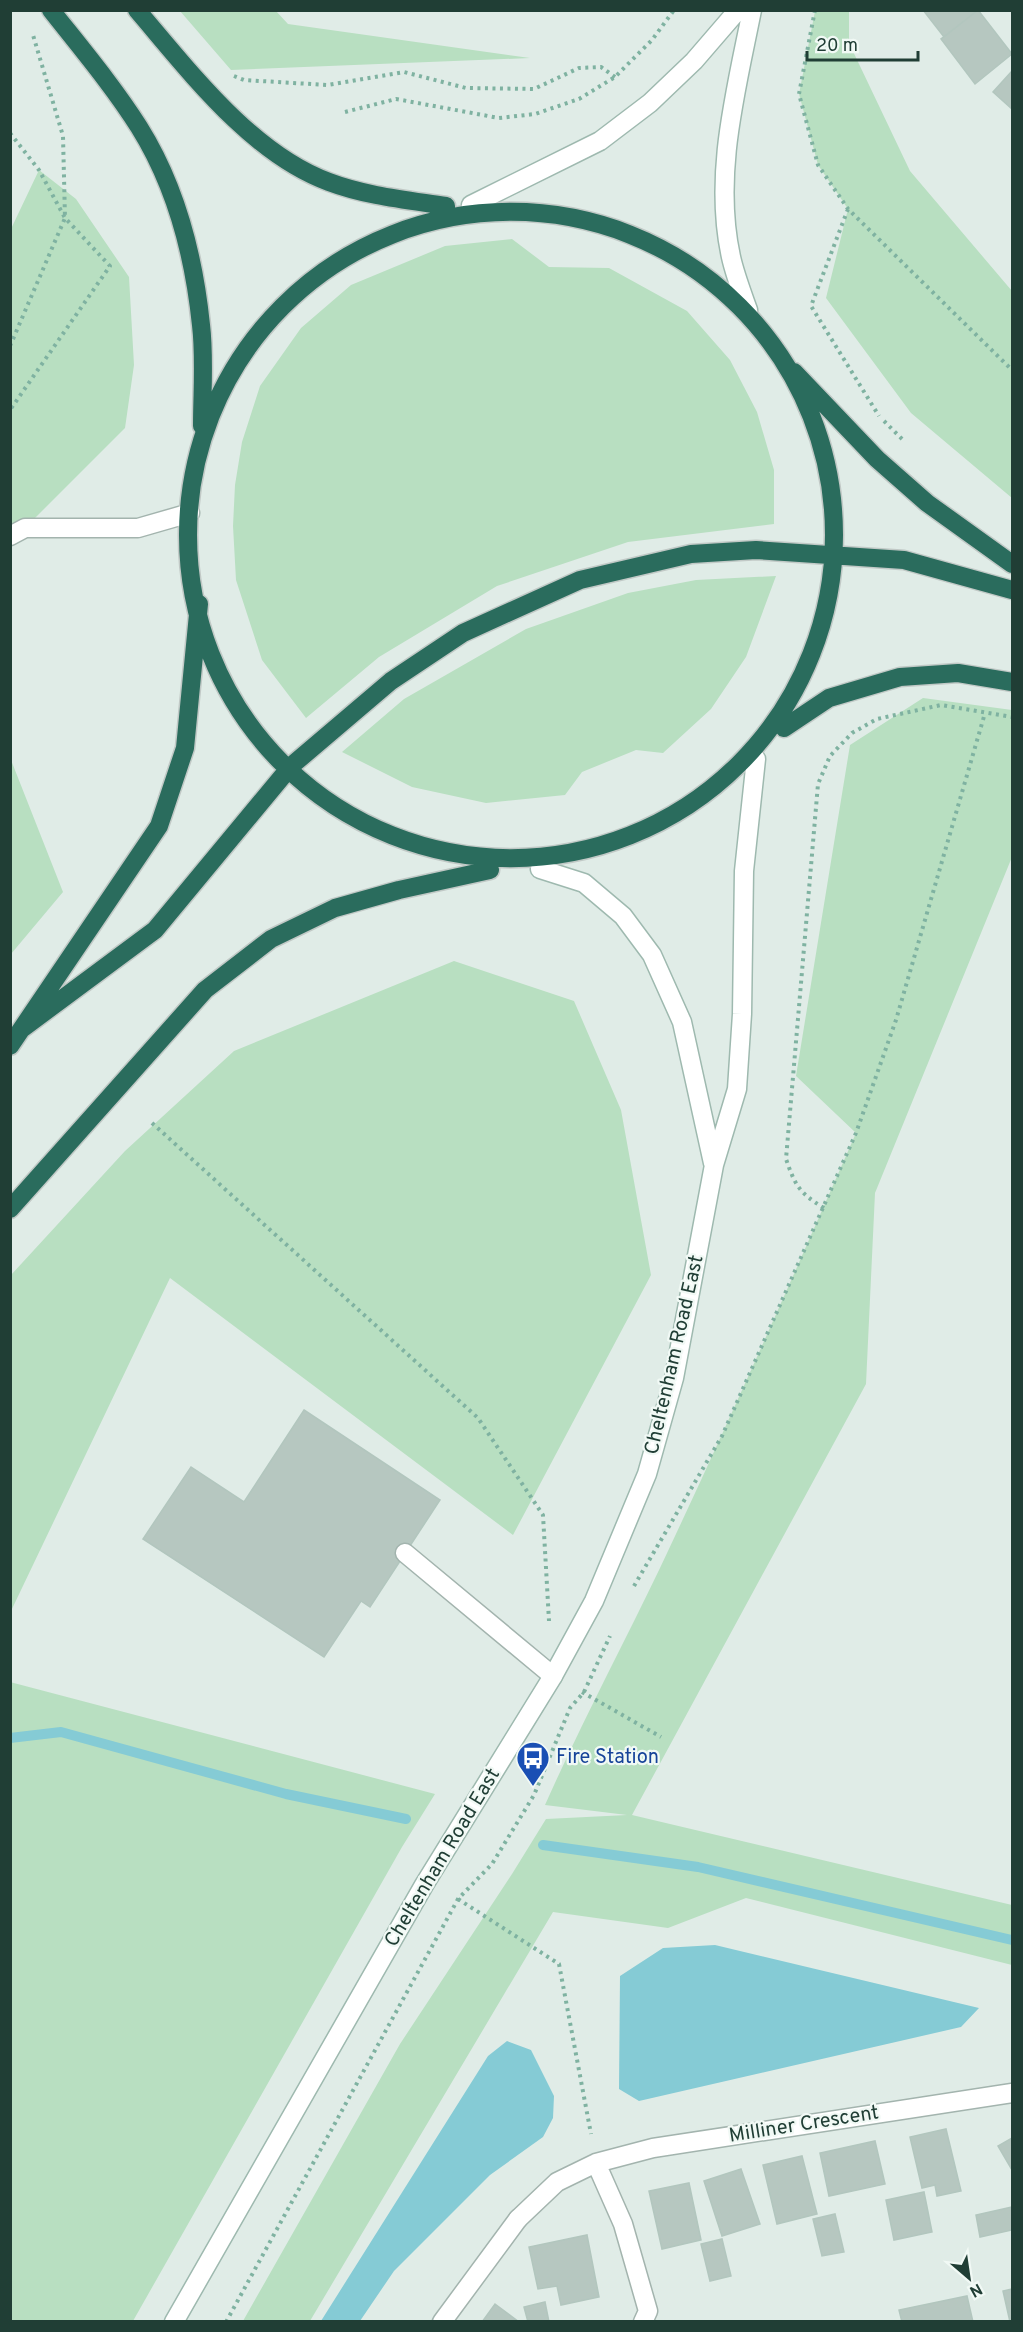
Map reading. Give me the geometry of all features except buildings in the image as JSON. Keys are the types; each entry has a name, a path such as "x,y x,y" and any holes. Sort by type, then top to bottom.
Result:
{"highway":[{"path":"10,1046 159,826 185,748 200,599 190,513 202,430 202,328 184,230 173,198 140,128 51,10"},
{"path":"137,10 176,56 243,127 265,146 302,169 329,182 382,197 462,206 545,210 596,222 652,245 683,261 748,310 793,371 877,459 927,503 1012,564"},
{"path":"202,430 241,352 267,317 300,285 339,255 398,224 462,206"},
{"path":"784,728 802,669 824,554 819,466 793,371"},
{"path":"23,1028 156,930 291,766 391,681 463,633 580,580 691,554 756,550 904,560 1012,590"},
{"path":"200,599 228,673 253,719 291,766 357,818 412,843 492,869"},
{"path":"10,1209 205,990 272,939 335,908 399,890 492,869 540,869 600,854 668,824 712,794 756,759 784,728 830,698 900,677 958,673 1012,682"}],"main road":[{"path":"462,206 600,141 650,103 693,61 738,10"},
{"path":"748,310 731,257 724,202 726,146 752,10"},
{"path":"10,536 25,528 138,528 190,513"},
{"name":"Cheltenham Road East","path":"174,2322 424,1885 553,1676 594,1601 647,1474 674,1378 714,1165 737,1089 742,1014 744,871 756,759"},
{"name":"Cheltenham Road East","path":"540,869 584,883 623,916 652,955 682,1022 714,1165"},
{"path":"405,1553 553,1676"},
{"name":"Milliner Crescent","path":"442,2322 518,2219 557,2182 596,2163 653,2148 1012,2093"},
{"path":"596,2163 623,2224 648,2311 643,2322"}],"path":[{"path":"345,112 396,99 499,118 535,114 579,99 615,77 652,40 674,10"},
{"path":"815,10 799,94 818,165 848,209 1012,370"},
{"path":"10,346 65,218 63,135 33,33"},
{"path":"232,76 244,80 327,85 404,72 466,88 534,89 579,68 601,67 615,77"},
{"path":"10,133 39,171 65,218 110,266 10,410"},
{"path":"848,209 811,306 877,414 907,445"},
{"path":"824,1208 807,1198 795,1184 786,1159 819,784 830,756 852,733 877,719 941,705 1012,717"},
{"path":"633,1587 722,1436 856,1133 896,1020 985,713"},
{"path":"152,1123 478,1418 543,1515 550,1630"},
{"path":"226,2322 458,1899 492,1864 528,1805 570,1708 584,1692 613,1629"},
{"path":"553,1676 662,1737"},
{"path":"458,1899 559,1964 596,2163"}],"green space":[{"path":"180,11 276,11 288,24 530,58 231,70"},
{"path":"815,11 849,11 849,43 910,171 1012,291 1012,498 911,413 826,298 848,209 818,165 799,94"},
{"path":"39,170 76,199 129,277 134,365 125,428 25,528 10,536 10,231"},
{"path":"512,239 549,267 609,268 687,311 730,360 757,412 774,470 774,524 628,542 497,586 379,657 306,718 262,660 236,580 233,526 235,485 242,442 260,386 301,328 351,285 445,246"},
{"path":"776,576 746,657 711,709 663,753 636,750 582,772 565,795 486,803 412,787 342,752 404,699 526,629 628,593 696,580"},
{"path":"923,698 1012,710 1012,857 875,1193 866,1384 632,1815 1012,1905 1012,1965 746,1898 668,1928 553,1912 310,2321 243,2321 400,2044 546,1819 627,1815 545,1805 685,1514 856,1133 796,1076 850,745"},
{"path":"11,760 63,892 10,954"},
{"path":"454,961 574,1001 621,1110 651,1275 513,1535 170,1278 11,1611 11,1275 125,1151 234,1051"},
{"path":"10,1682 435,1794 402,1847 133,2321 11,2321"}],"water":[{"path":"715,1945 979,2008 961,2027 639,2101 619,2089 620,1976 663,1948"},
{"path":"507,2041 531,2050 554,2096 553,2118 543,2137 490,2175 394,2271 360,2321 321,2321 488,2056"}],"waterway":[{"path":"10,1738 61,1732 286,1794 406,1819"},
{"path":"543,1845 698,1867 1012,1940"}],"place":[{"name":"Fire Station","path":"533,1787"}]}
